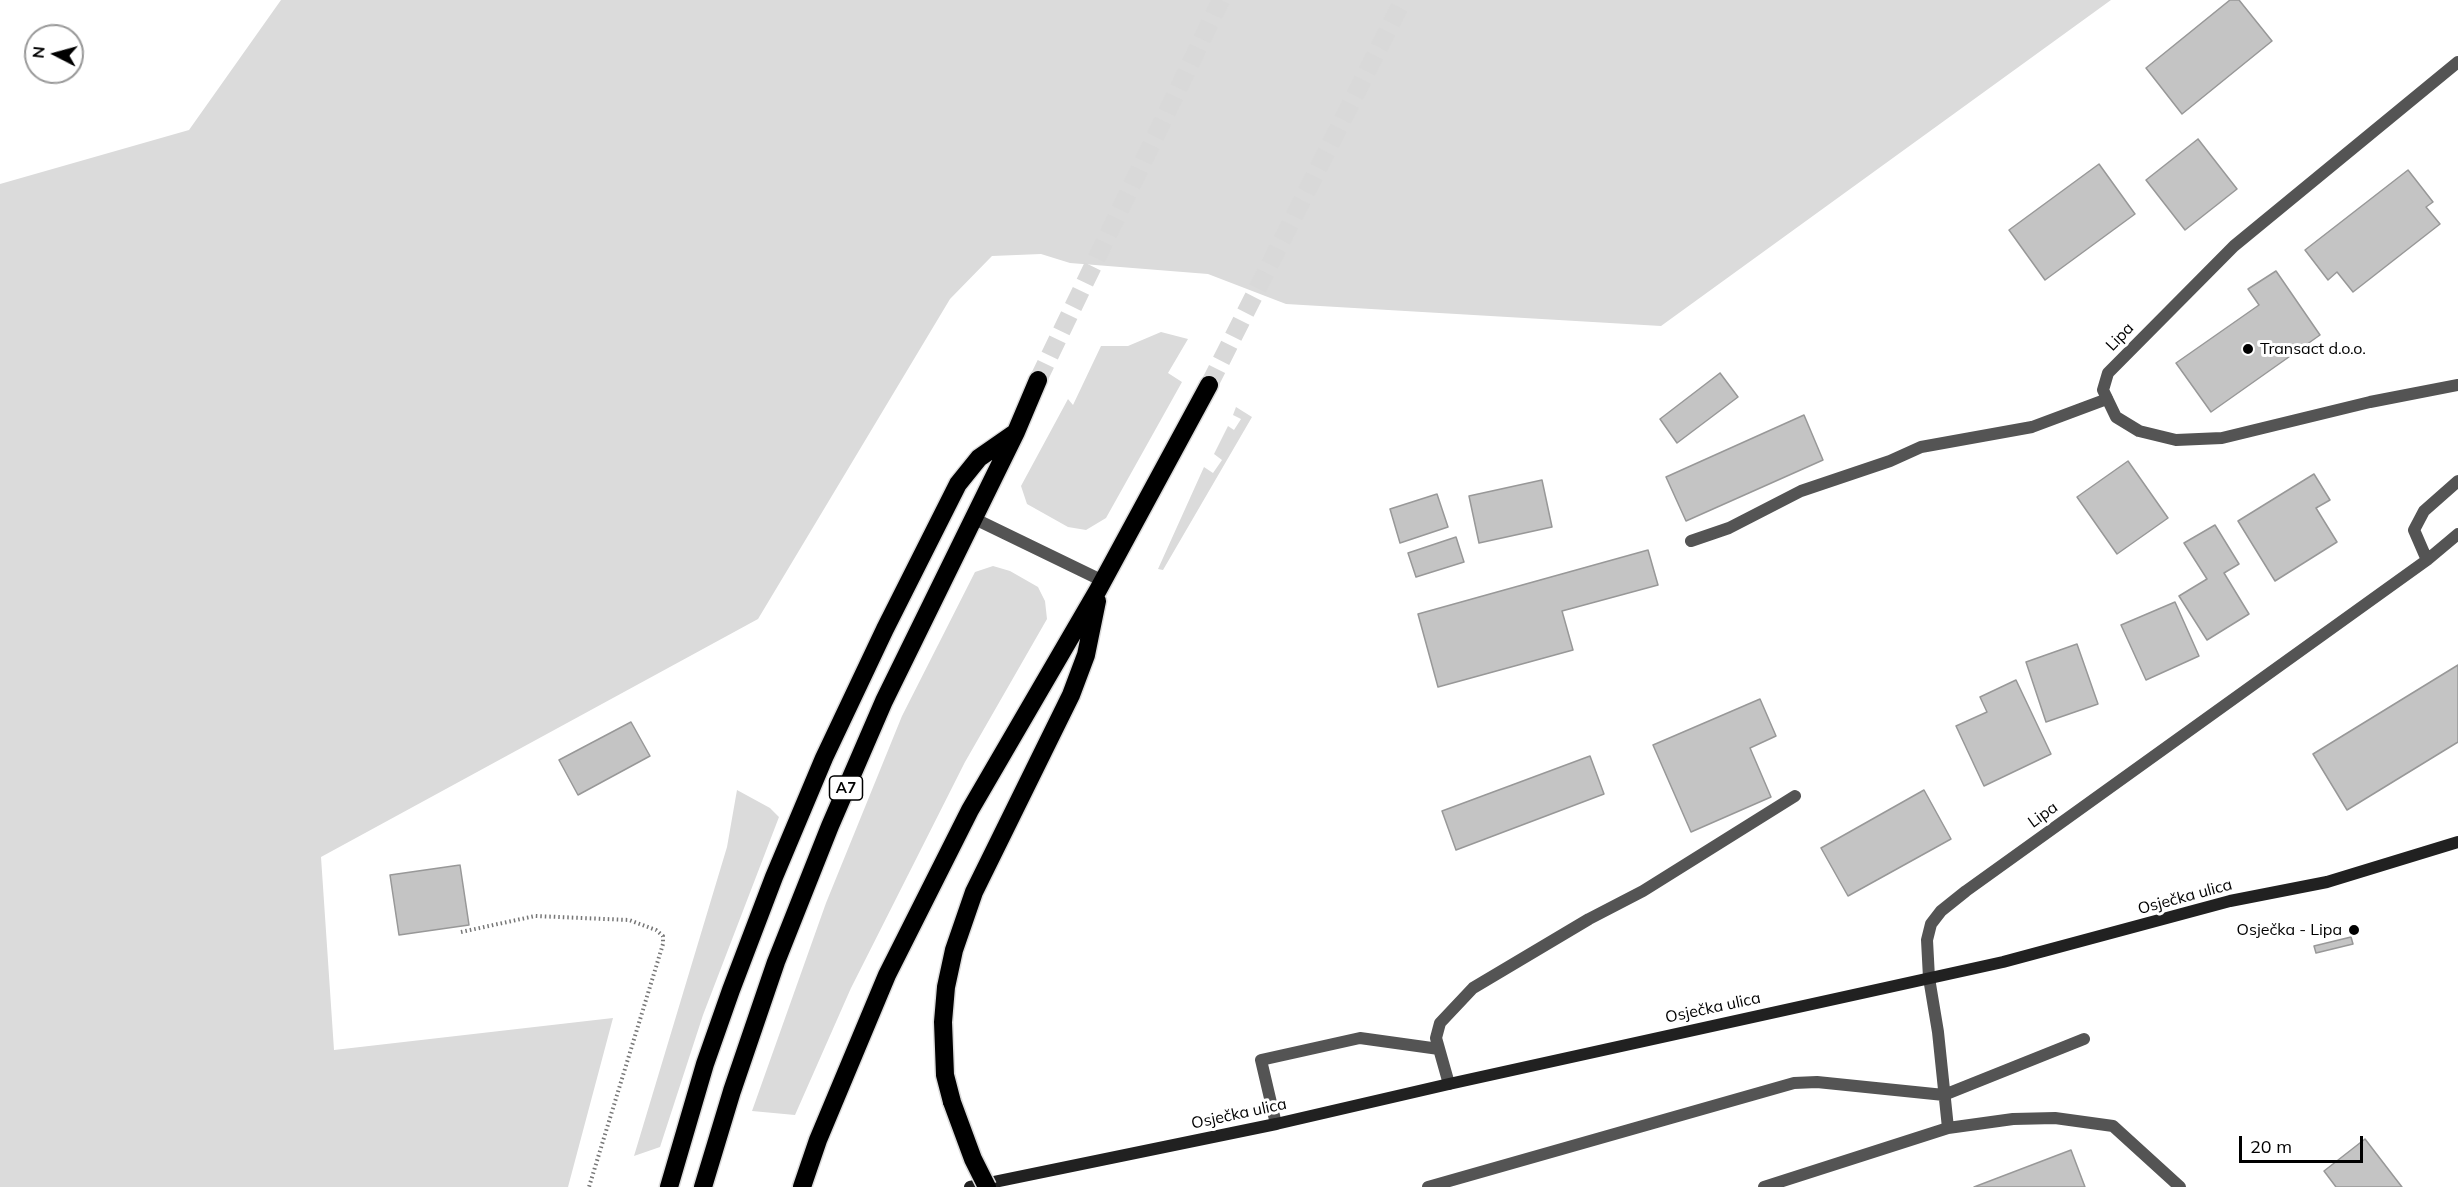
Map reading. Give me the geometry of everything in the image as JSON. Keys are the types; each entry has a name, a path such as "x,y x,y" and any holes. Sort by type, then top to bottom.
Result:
{"highway":[{"name":"A7","path":"703,1187 777,962 830,826 884,701 1016,432 1038,380"},
{"path":"802,1187 818,1140 887,975 970,810 1101,585 1209,385"},
{"path":"669,1187 705,1064 730,990 824,758 885,629 958,484 979,458 1016,432"},
{"path":"987,1187 973,1159 951,1102 944,1066 943,1022 946,987 954,950 974,892 1071,695 1086,655 1101,585"}],"main road":[{"name":"Osječka ulica","path":"970,1187 1276,1124 2003,963 2230,901 2327,882 2458,842"}],"street":[{"name":"Lipa","path":"2107,399 2103,390 2108,373 2234,246 2458,62"},
{"path":"1691,541 1729,528 1801,491 1890,461 1922,447 2032,427 2107,399 2116,417 2139,431 2176,440 2222,438 2370,402 2458,385"},
{"path":"2427,560 2414,530 2424,511 2458,481"},
{"path":"974,518 1101,585"},
{"name":"Lipa","path":"1948,1128 1938,1032 1929,978 1927,940 1931,924 1941,911 2427,560 2458,534"},
{"path":"1449,1084 1436,1038 1440,1023 1473,988 1588,919 1643,891 1795,796"},
{"path":"1276,1124 1261,1060 1360,1038 1439,1049"},
{"path":"1428,1187 1794,1083 1817,1082 1944,1095 2084,1039"},
{"path":"1764,1187 1948,1128 2013,1119 2055,1118 2113,1126 2180,1187"}],"path":[{"path":"461,932 535,916 628,920 656,930 663,936 663,944 589,1187"}],"shaded area":[{"path":"281,0 2111,0 1661,326 1286,304 1208,274 1070,263 1041,254 992,256 950,299 758,619 321,857 334,1050 613,1018 568,1187 0,1187 0,184 189,130"},
{"path":"1161,332 1188,339 1168,373 1182,382 1106,518 1086,530 1068,527 1027,504 1021,486 1068,399 1073,405 1101,346 1128,346"},
{"path":"1236,407 1252,417 1163,570 1158,569 1204,467 1213,473 1222,460 1214,454 1228,426 1234,430 1241,419 1233,415"},
{"path":"993,566 1010,571 1038,587 1045,601 1047,619 965,762 851,988 795,1115 752,1111 826,903 902,716 975,572"},
{"path":"737,790 770,808 779,817 703,1015 660,1147 634,1156 727,847"}],"building":[{"path":"2230,0 2239,0 2272,41 2182,114 2146,68"},
{"path":"2198,139 2237,189 2185,230 2146,180"},
{"path":"2099,164 2135,214 2045,280 2009,230"},
{"path":"2408,170 2433,202 2426,207 2440,224 2353,292 2337,272 2328,280 2305,250"},
{"name":"Transact d.o.o.","path":"2276,271 2320,335 2211,412 2176,363 2259,305 2248,289"},
{"path":"1720,373 1738,397 1677,443 1660,419"},
{"path":"1804,415 1823,460 1686,521 1666,477"},
{"path":"2128,461 2168,518 2117,554 2077,497"},
{"path":"2314,474 2330,500 2316,508 2337,542 2275,581 2238,521"},
{"path":"1542,480 1552,527 1479,543 1469,496"},
{"path":"1437,494 1448,527 1400,543 1390,509"},
{"path":"2215,525 2239,564 2224,573 2249,614 2207,640 2179,596 2207,579 2184,543"},
{"path":"1456,537 1464,562 1416,577 1408,553"},
{"path":"1648,550 1658,585 1562,611 1573,650 1438,687 1418,614"},
{"path":"2175,602 2199,656 2146,680 2121,625"},
{"path":"2077,644 2098,704 2046,722 2026,662"},
{"path":"2458,665 2458,742 2347,810 2313,754"},
{"path":"2016,680 2051,754 1984,786 1956,726 1987,712 1980,697"},
{"path":"1760,699 1776,736 1750,748 1771,797 1691,832 1653,745"},
{"path":"631,722 650,756 578,795 559,760"},
{"path":"1590,756 1604,794 1456,850 1442,811"},
{"path":"1924,790 1951,839 1848,896 1821,848"},
{"path":"460,865 469,925 399,935 390,875"},
{"path":"2351,937 2353,944 2316,953 2314,946"},
{"path":"2365,1139 2402,1187 2336,1187 2324,1171"},
{"path":"2071,1150 2085,1187 1974,1187"}],"tunnel":[{"path":"1038,380 1221,0"},
{"path":"1209,385 1403,0"}],"place":[{"name":"Transact d.o.o.","path":"2248,349"},
{"name":"Osječka - Lipa","path":"2354,930"}]}
